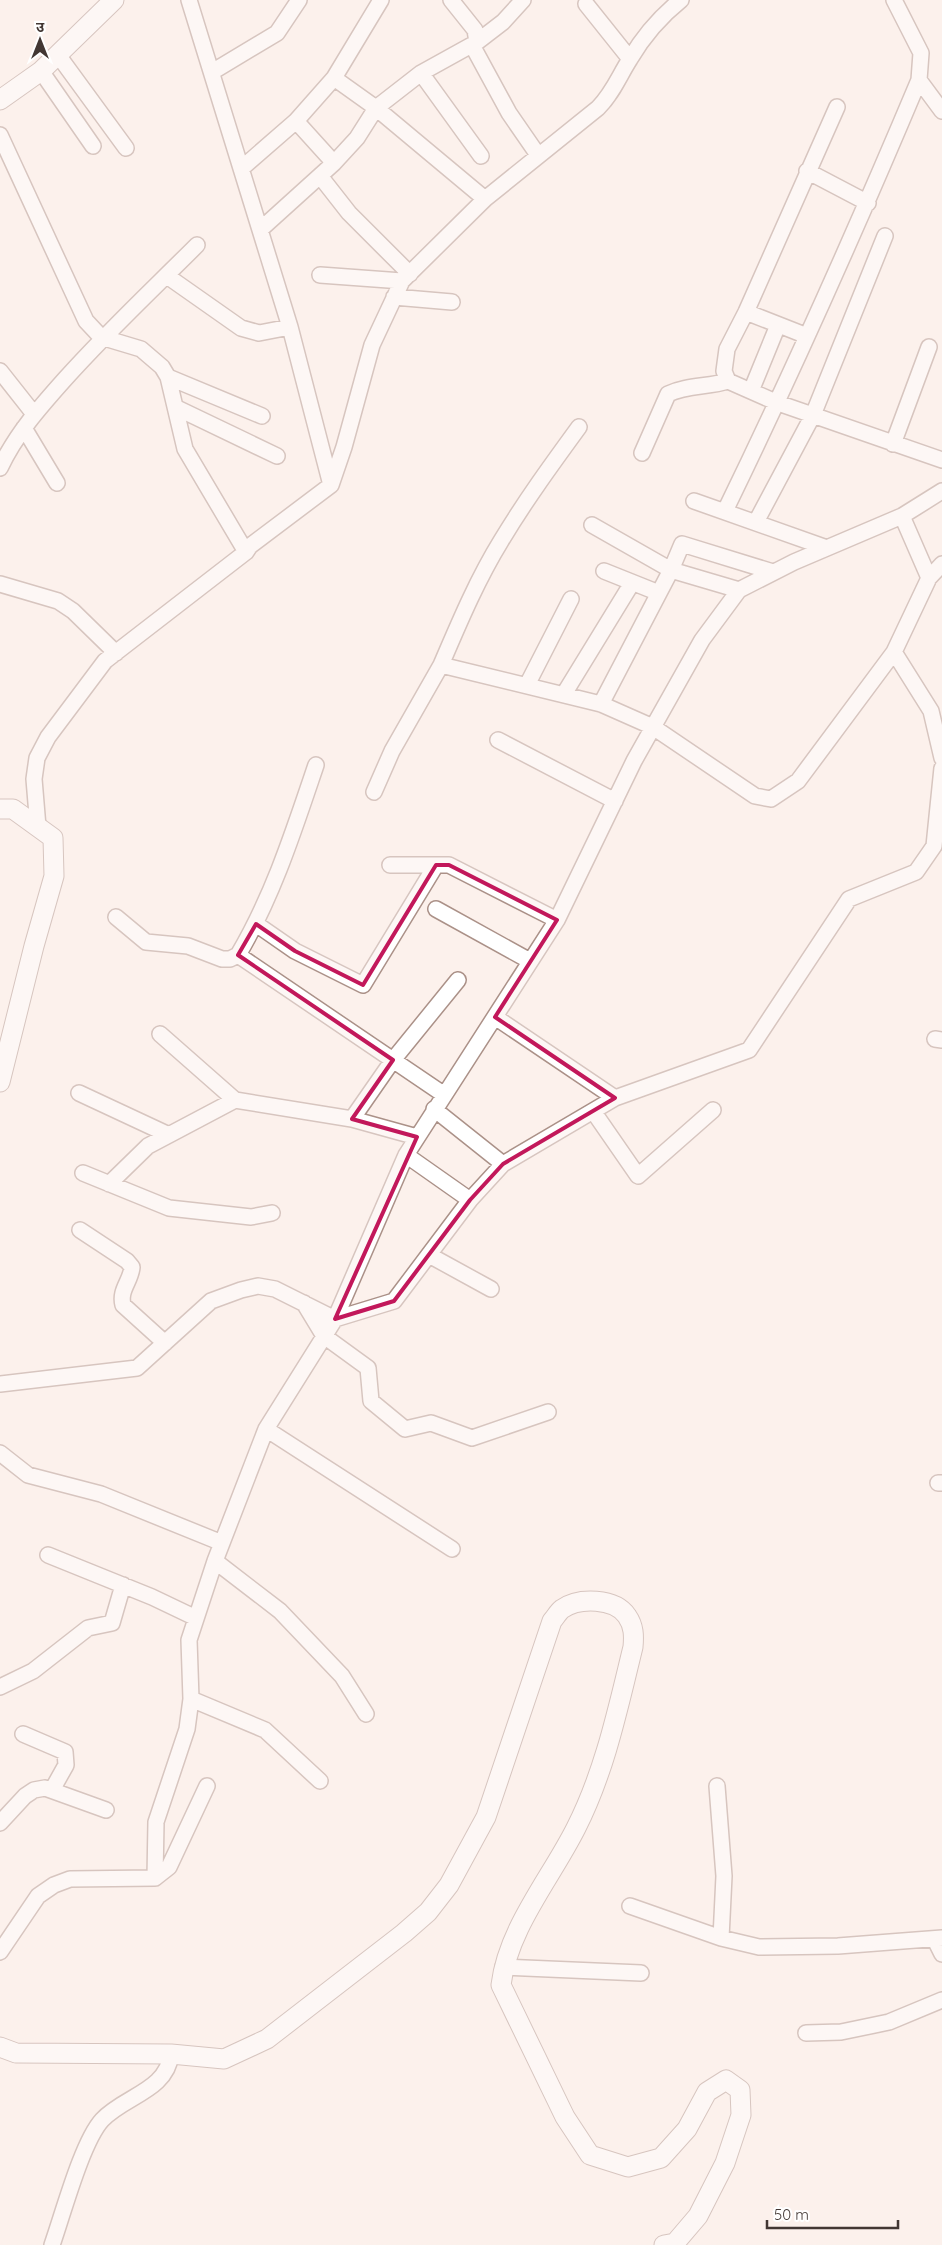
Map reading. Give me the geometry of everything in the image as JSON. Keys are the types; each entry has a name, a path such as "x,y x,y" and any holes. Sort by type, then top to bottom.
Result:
{"street":[{"path":"189,0 290,327 330,485"},
{"path":"212,72 277,33 299,0"},
{"path":"242,168 296,121 334,78 381,0"},
{"path":"452,0 475,30 474,43 510,113 538,155"},
{"path":"261,229 334,163 357,138 376,108 422,73 474,43 503,22 523,0"},
{"path":"38,827 34,779 36,758 48,737 105,661 330,485 344,447 372,345 394,297 406,278 485,199 598,108 611,94 630,59 652,28 682,0"},
{"path":"726,511 778,403 868,203 919,80 922,53 894,0"},
{"path":"0,100 41,71 110,1"},
{"path":"586,4 630,59"},
{"path":"58,55 126,148"},
{"path":"41,71 92,146"},
{"path":"422,73 481,156"},
{"path":"334,78 376,108 485,199"},
{"path":"919,80 942,111"},
{"path":"728,381 724,371 727,349 746,312 837,107"},
{"path":"296,121 334,163"},
{"path":"0,135 86,321 102,338 141,350 155,359 168,377 177,408 185,449 191,463 237,533 246,552"},
{"path":"807,171 868,203"},
{"path":"320,176 349,213 406,278"},
{"path":"756,522 813,415 885,236"},
{"path":"0,468 9,449 34,414 102,338 197,245"},
{"path":"320,275 406,278"},
{"path":"167,276 241,328 259,333 290,327"},
{"path":"394,297 452,302"},
{"path":"746,312 807,336"},
{"path":"751,391 778,325"},
{"path":"893,444 928,346"},
{"path":"0,371 34,414"},
{"path":"168,377 262,416"},
{"path":"642,453 668,394 676,390 709,386 728,381 778,403 942,460"},
{"path":"177,408 277,456"},
{"path":"374,792 392,751 441,665 471,596 500,542 526,499 579,427"},
{"path":"24,428 57,484"},
{"path":"155,1878 156,1822 187,1729 191,1699 189,1640 215,1560 266,1429 335,1319 406,1154 557,920 653,727 702,640 739,590 773,572 902,516 942,491"},
{"path":"694,501 827,548"},
{"path":"902,516 929,578"},
{"path":"592,525 671,570 739,590"},
{"path":"601,704 671,570 682,544 773,572"},
{"path":"441,665 601,704 653,727 755,796 771,799 798,781 894,652 929,578 942,564"},
{"path":"604,571 659,593"},
{"path":"564,694 632,583"},
{"path":"0,584 58,601 73,611 116,653"},
{"path":"526,685 572,599"},
{"path":"894,652 931,711 942,758"},
{"path":"498,740 615,801"},
{"path":"116,918 146,942 197,948 222,959 230,959 238,955 256,924 285,856 316,765"},
{"path":"0,1384 137,1368 211,1301 258,1286 275,1289 335,1319 394,1301 470,1200 503,1164 615,1098 748,1050 849,899 916,872 934,846 942,768"},
{"path":"0,809 13,809 53,838 54,876 34,946 0,1082"},
{"path":"390,865 449,865 557,920"},
{"path":"256,924 295,951 363,985 436,865"},
{"path":"436,909 530,961"},
{"path":"238,955 443,1094"},
{"path":"352,1120 393,1060 458,980"},
{"path":"495,1017 615,1098"},
{"path":"160,1034 235,1100 352,1120 417,1137"},
{"path":"79,1093 169,1135"},
{"path":"109,1184 148,1146 235,1100"},
{"path":"434,1109 503,1164"},
{"path":"593,1111 638,1176 713,1110"},
{"path":"406,1154 470,1200"},
{"path":"82,1173 169,1208 251,1217 272,1213"},
{"path":"80,1230 127,1261 132,1267 131,1274 123,1288 123,1305 165,1342"},
{"path":"429,1255 491,1288"},
{"path":"304,1303 324,1336 368,1368 371,1401 405,1430 431,1423 472,1438 548,1412"},
{"path":"266,1429 452,1549"},
{"path":"0,1454 28,1475 102,1494 222,1543"},
{"path":"48,1555 123,1585 196,1618"},
{"path":"215,1560 280,1611 342,1676 366,1714"},
{"path":"0,1687 33,1671 88,1628 112,1623 123,1585"},
{"path":"0,2047 16,2053 171,2054 224,2058 267,2039 404,1933 428,1912 449,1885 486,1817 552,1621 562,1609 577,1603 589,1600 608,1604 620,1609 628,1616 634,1632 634,1647 607,1753 576,1828 521,1927 503,1968 501,1985 565,2117 590,2156 628,2167 661,2158 687,2129 706,2092 726,2080 740,2090 741,2116 726,2163 698,2216 675,2243 664,2245"},
{"path":"191,1699 265,1730 320,1781"},
{"path":"23,1734 65,1752 66,1765 52,1790"},
{"path":"0,1952 38,1896 54,1885 70,1879 155,1878 169,1867 206,1786"},
{"path":"717,1786 724,1876 722,1938"},
{"path":"0,1823 25,1796 34,1790 45,1788 106,1810"},
{"path":"630,1906 722,1938 759,1947 838,1946 939,1939 942,1954"},
{"path":"503,1968 641,1973"},
{"path":"806,2033 840,2032 889,2022 942,2000"},
{"path":"52,2245 88,2141 101,2121 118,2106 154,2086 165,2075 170,2065 171,2054"}],"highlighted area":[{"path":"436,865 449,865 557,920 495,1017 615,1098 503,1164 470,1200 394,1301 335,1319 417,1137 352,1119 393,1060 238,955 256,924 295,951 363,985"}]}
